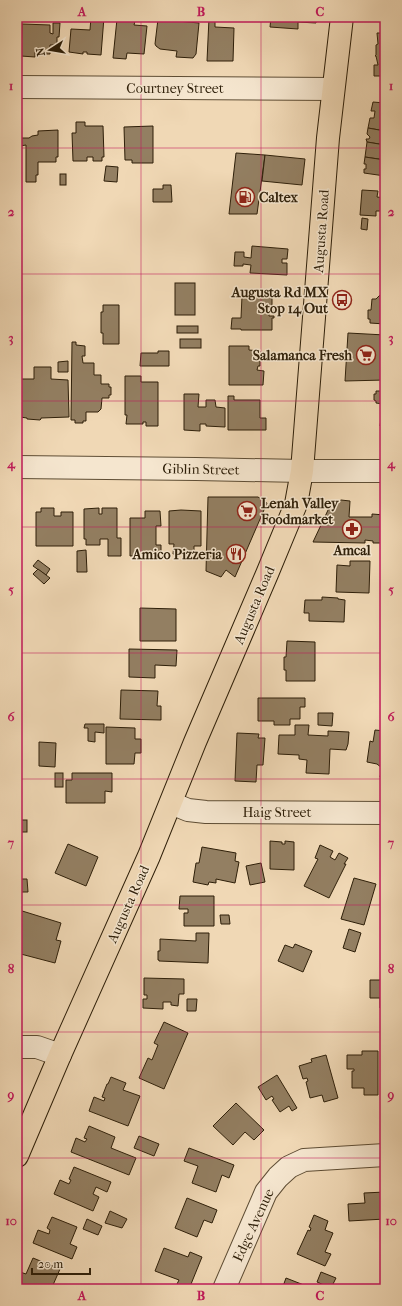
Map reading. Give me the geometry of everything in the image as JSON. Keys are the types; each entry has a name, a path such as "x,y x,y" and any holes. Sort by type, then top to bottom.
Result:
{"main road":[{"name":"Augusta Road","path":"17,1156 60,1055 149,856 195,742 296,504 302,471 333,89 342,17"}],"street":[{"name":"Courtney Street","path":"17,87 333,89"},
{"name":"Giblin Street","path":"17,468 302,471 385,470"},
{"name":"Haig Street","path":"171,803 188,810 206,812 385,813"},
{"path":"17,1047 36,1047 60,1055"},
{"name":"Edge Avenue","path":"224,1289 266,1192 278,1177 289,1167 304,1160 385,1155"}],"building":[{"path":"91,17 104,17 101,55 87,54 87,52 83,52 83,54 69,52 71,29 90,30"},
{"path":"171,17 177,17 177,21 199,23 196,54 193,58 176,57 177,51 160,49 156,46 158,19 171,20"},
{"path":"271,17 316,17 316,23 298,22 298,29 270,27"},
{"path":"209,18 215,18 215,27 234,28 233,61 207,61"},
{"path":"117,19 135,21 134,25 147,26 144,54 127,53 126,59 113,58"},
{"path":"53,23 60,23 59,37 57,37 57,45 50,45 50,54 38,54 38,52 35,52 35,57 21,56 22,24 50,25 50,33 53,34"},
{"path":"377,33 385,33 385,76 374,76 374,65 378,65 375,56 376,45 378,44"},
{"path":"373,102 385,103 385,131 368,128 370,118 374,118 375,111 371,111"},
{"path":"76,122 85,122 85,126 103,126 104,157 102,157 102,161 93,161 93,157 87,157 87,161 73,161 72,133 76,133"},
{"path":"153,126 153,163 132,163 132,160 125,160 124,127"},
{"path":"368,128 385,131 385,145 367,142 366,139 369,139 370,137 367,134"},
{"path":"58,130 58,157 56,157 56,162 38,162 38,175 36,175 36,182 26,182 26,145 20,146 20,138 29,138 38,135 38,131"},
{"path":"367,142 385,145 385,160 365,157"},
{"name":"Caltex","path":"236,153 265,155 257,214 229,214"},
{"path":"265,155 305,159 302,185 262,181"},
{"path":"365,157 385,160 385,176 364,173 364,169 366,169 366,164 364,164"},
{"path":"106,166 118,167 117,182 104,181"},
{"path":"60,174 66,174 66,185 60,185"},
{"path":"163,185 171,185 172,202 153,202 153,189 163,189"},
{"path":"362,190 378,191 377,197 385,198 385,211 376,211 376,216 360,215"},
{"path":"362,218 368,219 367,230 361,229"},
{"path":"252,246 288,249 287,259 282,259 282,263 287,263 287,275 250,273 251,265 243,264 243,266 234,266 235,252 244,252 244,257 251,258"},
{"path":"175,283 195,283 195,315 175,315"},
{"path":"381,294 382,296 385,296 385,324 370,323 370,319 368,319 368,310 371,310 372,299 376,299"},
{"path":"242,296 272,296 272,310 274,310 274,312 269,312 269,316 274,316 274,318 272,318 272,330 231,329 232,318 241,318"},
{"path":"103,305 119,305 119,344 103,344 103,333 101,333 101,312 103,312"},
{"path":"177,326 198,326 198,333 177,333"},
{"name":"Salamanca Fresh","path":"348,333 385,335 385,380 345,381"},
{"path":"180,339 201,339 201,348 180,348"},
{"path":"72,342 76,342 76,345 85,346 85,356 82,356 83,363 94,363 94,375 101,375 101,384 109,384 109,387 111,387 111,395 109,395 109,398 102,398 101,409 98,412 86,412 86,421 83,421 83,423 75,423 75,420 71,420"},
{"path":"229,346 249,346 249,350 260,351 260,366 258,366 257,370 264,371 263,385 229,385"},
{"path":"158,351 169,351 169,366 140,366 141,353 158,353"},
{"path":"68,361 68,372 58,372 58,362"},
{"path":"34,367 51,367 51,379 68,380 69,417 41,418 40,420 20,417 20,379 34,379"},
{"path":"125,376 141,376 141,382 158,382 158,426 146,426 146,422 143,422 143,424 126,424"},
{"path":"376,391 385,391 385,426 380,426 383,404 376,403 374,400 374,394 376,394"},
{"path":"184,394 199,394 198,407 206,407 206,400 215,400 216,407 225,408 225,427 206,426 206,424 200,424 200,431 184,430"},
{"path":"228,396 234,396 234,400 260,400 260,418 266,418 266,430 228,430"},
{"path":"208,497 258,497 267,503 235,577 226,570 221,577 206,571"},
{"name":"Amcal","path":"341,500 350,501 349,517 372,517 372,514 385,515 385,543 373,543 373,541 365,540 365,543 313,542 329,508"},
{"path":"41,508 54,508 54,516 61,516 61,512 73,512 73,546 36,546 36,512 41,512"},
{"path":"99,508 99,514 102,514 102,508 117,508 117,538 121,538 121,556 108,556 108,539 100,539 100,545 86,545 86,539 84,539 84,509"},
{"path":"145,511 160,511 161,526 156,526 156,545 161,545 161,552 142,552 142,555 130,556 130,518 145,518"},
{"path":"169,511 201,511 201,546 194,546 194,554 173,554 174,544 169,544"},
{"path":"86,550 87,572 77,572 77,551"},
{"path":"38,560 50,569 46,575 33,566"},
{"path":"350,561 370,561 369,593 336,592 337,565 350,566"},
{"path":"38,569 50,578 44,584 33,574"},
{"path":"322,597 345,600 344,622 309,621 309,613 304,613 305,600 322,600"},
{"path":"140,608 176,609 176,641 140,641"},
{"path":"287,641 315,642 315,681 286,681 284,657 286,657"},
{"path":"129,649 177,650 176,666 155,665 155,678 129,677"},
{"path":"121,690 158,691 157,706 161,706 161,720 120,719"},
{"path":"258,698 305,698 305,707 300,707 300,719 290,719 290,725 274,725 274,721 258,721"},
{"path":"318,713 333,713 332,726 318,725"},
{"path":"20,724 20,753 17,753 17,725"},
{"path":"85,724 104,724 104,733 95,732 95,742 88,741 88,728 84,728"},
{"path":"295,725 309,725 308,735 328,736 328,731 349,732 346,750 330,749 329,774 306,773 307,760 299,759 299,755 278,754 279,735 295,735"},
{"path":"106,727 135,728 135,739 141,739 141,753 135,753 134,764 106,764"},
{"path":"375,730 385,731 385,778 380,777 382,768 377,764 367,762 370,741 373,742"},
{"path":"237,733 259,734 258,738 265,738 263,765 257,765 256,782 235,781"},
{"path":"39,742 56,743 55,767 39,766"},
{"path":"55,773 63,773 63,787 55,787"},
{"path":"72,773 112,773 112,792 105,791 105,803 66,803 66,780 72,780"},
{"path":"17,820 27,820 27,832 17,832"},
{"path":"270,841 282,842 282,844 285,844 285,841 294,842 294,870 270,869"},
{"path":"68,844 98,857 86,886 55,873"},
{"path":"320,845 333,851 330,857 335,860 339,853 348,858 329,898 304,886 318,859 315,858"},
{"path":"202,847 236,853 235,861 239,862 235,883 216,879 216,883 209,882 208,885 193,882 196,863 199,863"},
{"path":"261,863 265,882 250,885 246,866"},
{"path":"354,878 376,884 364,925 341,919"},
{"path":"17,879 27,879 28,892 17,892"},
{"path":"384,891 385,910 383,910"},
{"path":"180,896 214,896 214,926 184,926 184,913 188,913 188,909 179,909"},
{"path":"19,910 61,923 56,940 61,941 55,963 17,953 17,917"},
{"path":"220,915 229,915 230,924 221,924"},
{"path":"349,929 361,933 355,952 343,948"},
{"path":"196,933 209,933 208,963 158,960 160,939 196,941"},
{"path":"295,944 312,951 303,972 278,961 285,945 293,948"},
{"path":"144,978 184,979 184,994 179,994 178,1006 171,1005 171,1002 163,1002 163,1009 143,1008 143,999 147,999 147,995 144,995"},
{"path":"370,980 385,980 385,1008 380,1008 380,998 370,998"},
{"path":"187,999 197,999 196,1011 187,1011"},
{"path":"164,1022 188,1033 164,1089 139,1078 148,1058 152,1060 158,1045 154,1043"},
{"path":"362,1051 378,1051 378,1095 364,1095 364,1088 352,1088 352,1071 354,1071 354,1069 347,1069 347,1055 362,1055"},
{"path":"326,1055 338,1098 324,1102 322,1095 310,1098 306,1082 308,1081 307,1078 303,1079 299,1066 312,1062 311,1059"},
{"path":"277,1075 297,1108 292,1111 289,1106 280,1112 272,1100 274,1099 272,1096 266,1100 258,1087"},
{"path":"111,1077 126,1083 123,1090 140,1096 128,1126 89,1111 94,1097 104,1101 105,1098 102,1097"},
{"path":"236,1103 264,1130 254,1140 245,1132 233,1145 213,1126"},
{"path":"89,1126 115,1137 111,1148 136,1158 129,1175 71,1152 76,1138 85,1142 87,1139 84,1138"},
{"path":"139,1136 159,1144 154,1156 134,1148"},
{"path":"189,1148 234,1165 229,1178 222,1175 216,1192 192,1183 198,1166 184,1161"},
{"path":"74,1167 111,1182 107,1192 96,1187 93,1194 99,1197 93,1211 54,1194 60,1180 69,1184 71,1180 69,1179"},
{"path":"385,1192 385,1219 349,1221 348,1204 365,1203 364,1193"},
{"path":"187,1198 217,1210 212,1223 204,1220 197,1237 175,1228"},
{"path":"110,1211 127,1219 122,1228 105,1223"},
{"path":"314,1215 328,1221 325,1230 333,1233 325,1252 331,1254 325,1266 297,1254 308,1230 310,1231 311,1228 309,1227"},
{"path":"52,1217 77,1227 70,1244 77,1247 72,1259 33,1243 38,1230 49,1234 50,1230 47,1228"},
{"path":"87,1219 102,1226 98,1235 83,1229"},
{"path":"164,1248 188,1257 190,1252 202,1257 189,1289 177,1284 179,1280 155,1271"},
{"path":"33,1258 60,1269 53,1285 59,1289 26,1289 17,1285 20,1272 26,1274"},
{"path":"321,1272 336,1278 331,1288 317,1282"},
{"path":"286,1278 314,1289 282,1289"}],"place":[{"name":"Caltex","path":"245,197"},
{"name":"Augusta Rd MX Stop 14 Out","path":"342,300"},
{"name":"Salamanca Fresh","path":"366,355"},
{"name":"Lenah Valley Foodmarket","path":"247,511"},
{"name":"Amcal","path":"352,529"},
{"name":"Amico Pizzeria","path":"236,554"}]}
